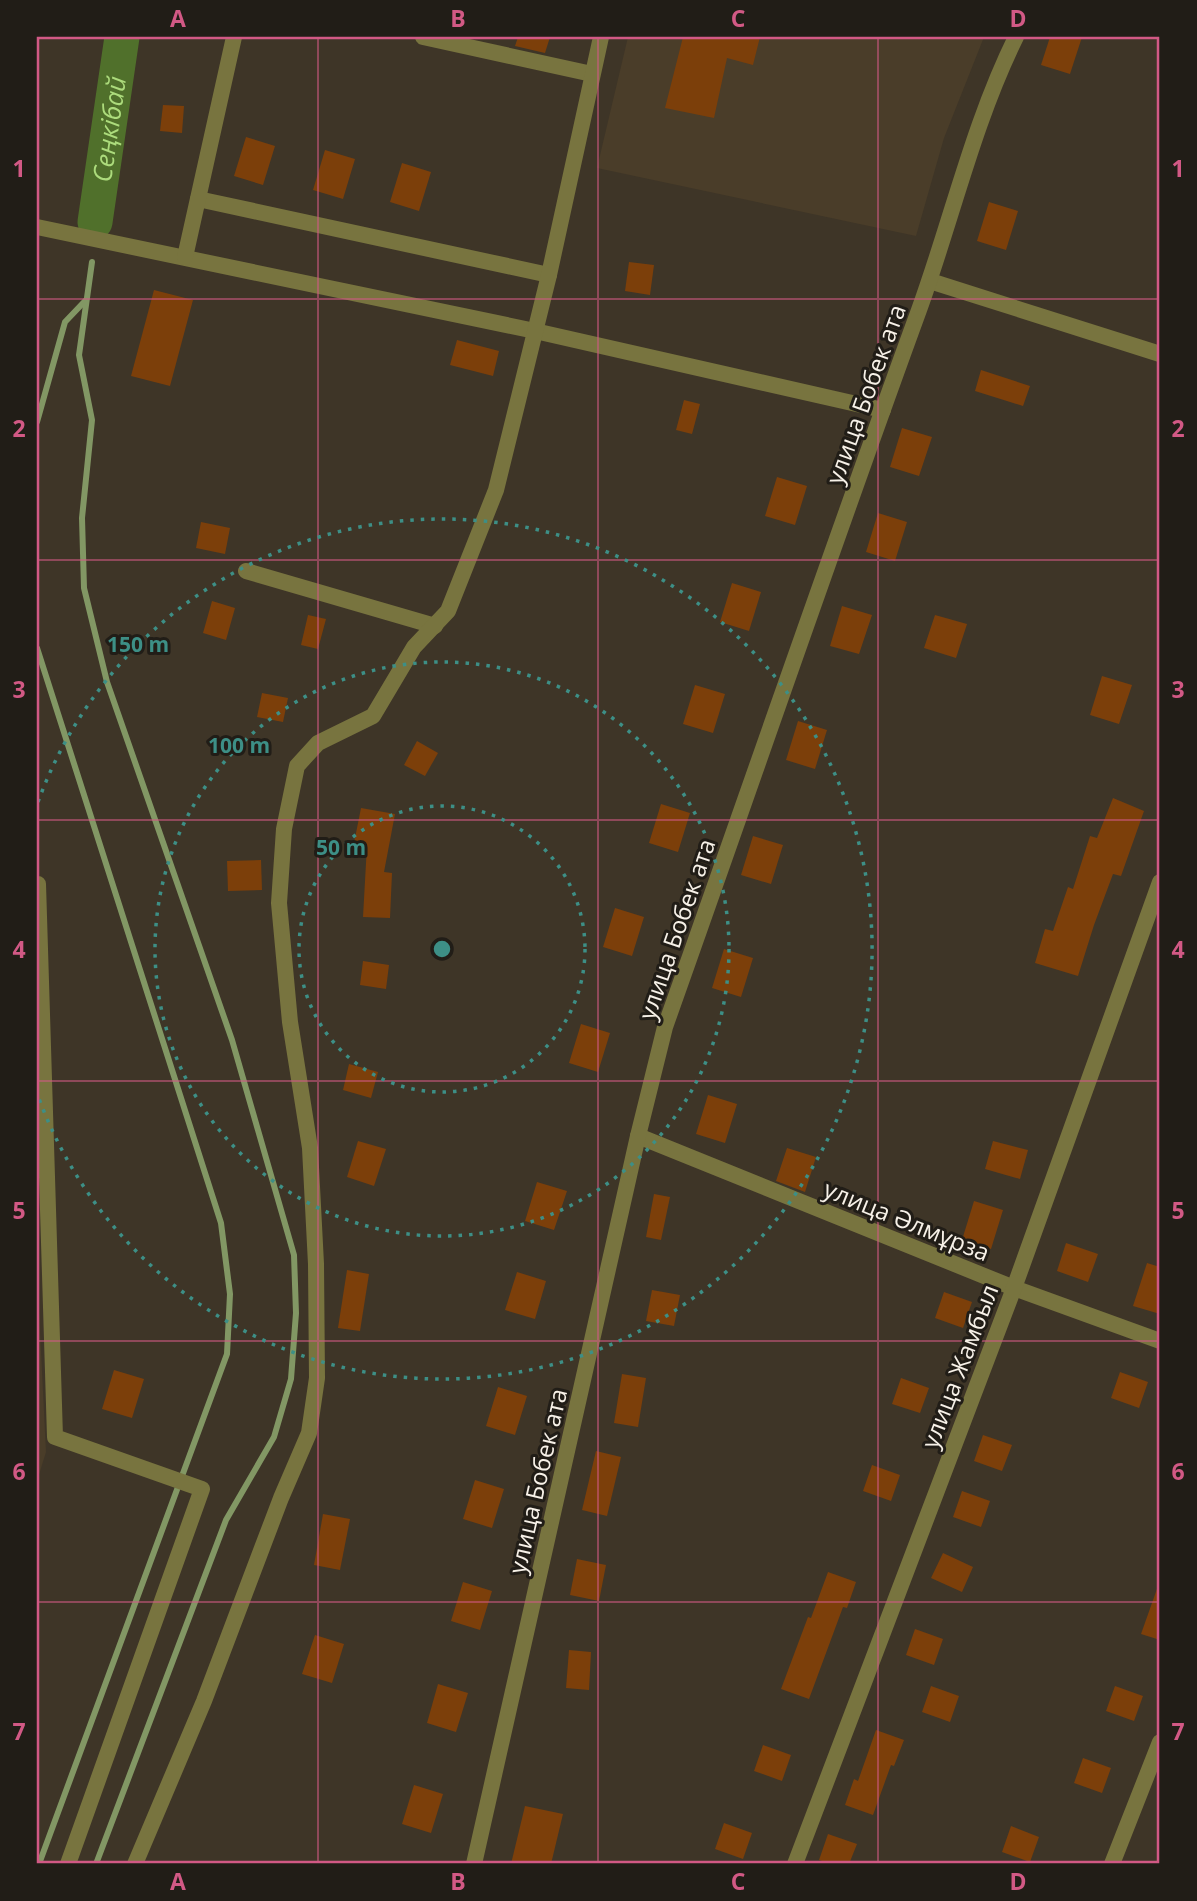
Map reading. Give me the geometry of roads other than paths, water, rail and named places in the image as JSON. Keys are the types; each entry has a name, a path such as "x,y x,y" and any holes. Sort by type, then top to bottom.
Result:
{"street":[{"path":"185,257 234,37"},
{"path":"424,37 593,74"},
{"path":"135,1864 204,1701 281,1498 309,1433 317,1378 316,1264 310,1148 290,1022 279,903 285,829 297,766 318,743 373,716 415,647 448,611 496,490 549,275 601,37"},
{"name":"улица Бобек ата","path":"474,1864 665,1027 930,281 969,155 1002,66 1016,37"},
{"path":"198,199 549,275"},
{"path":"37,227 535,331 883,410"},
{"path":"930,281 1160,354"},
{"path":"246,571 435,626"},
{"name":"улица Жамбыл","path":"795,1864 1014,1288 1160,882"},
{"path":"37,884 55,1437 202,1489 68,1864"},
{"name":"улица Әлмұрза","path":"638,1136 1014,1288 1160,1341"},
{"path":"1112,1864 1160,1742"}],"waterway":[{"name":"Сеңкібай","path":"95,222 122,37"},
{"path":"92,262 79,355 92,420 82,518 84,588 107,682 232,1040 294,1255 296,1313 291,1379 274,1437 226,1520 96,1864"},
{"path":"37,422 65,322 85,301"},
{"path":"37,648 221,1223 230,1294 227,1354 39,1864"}]}
